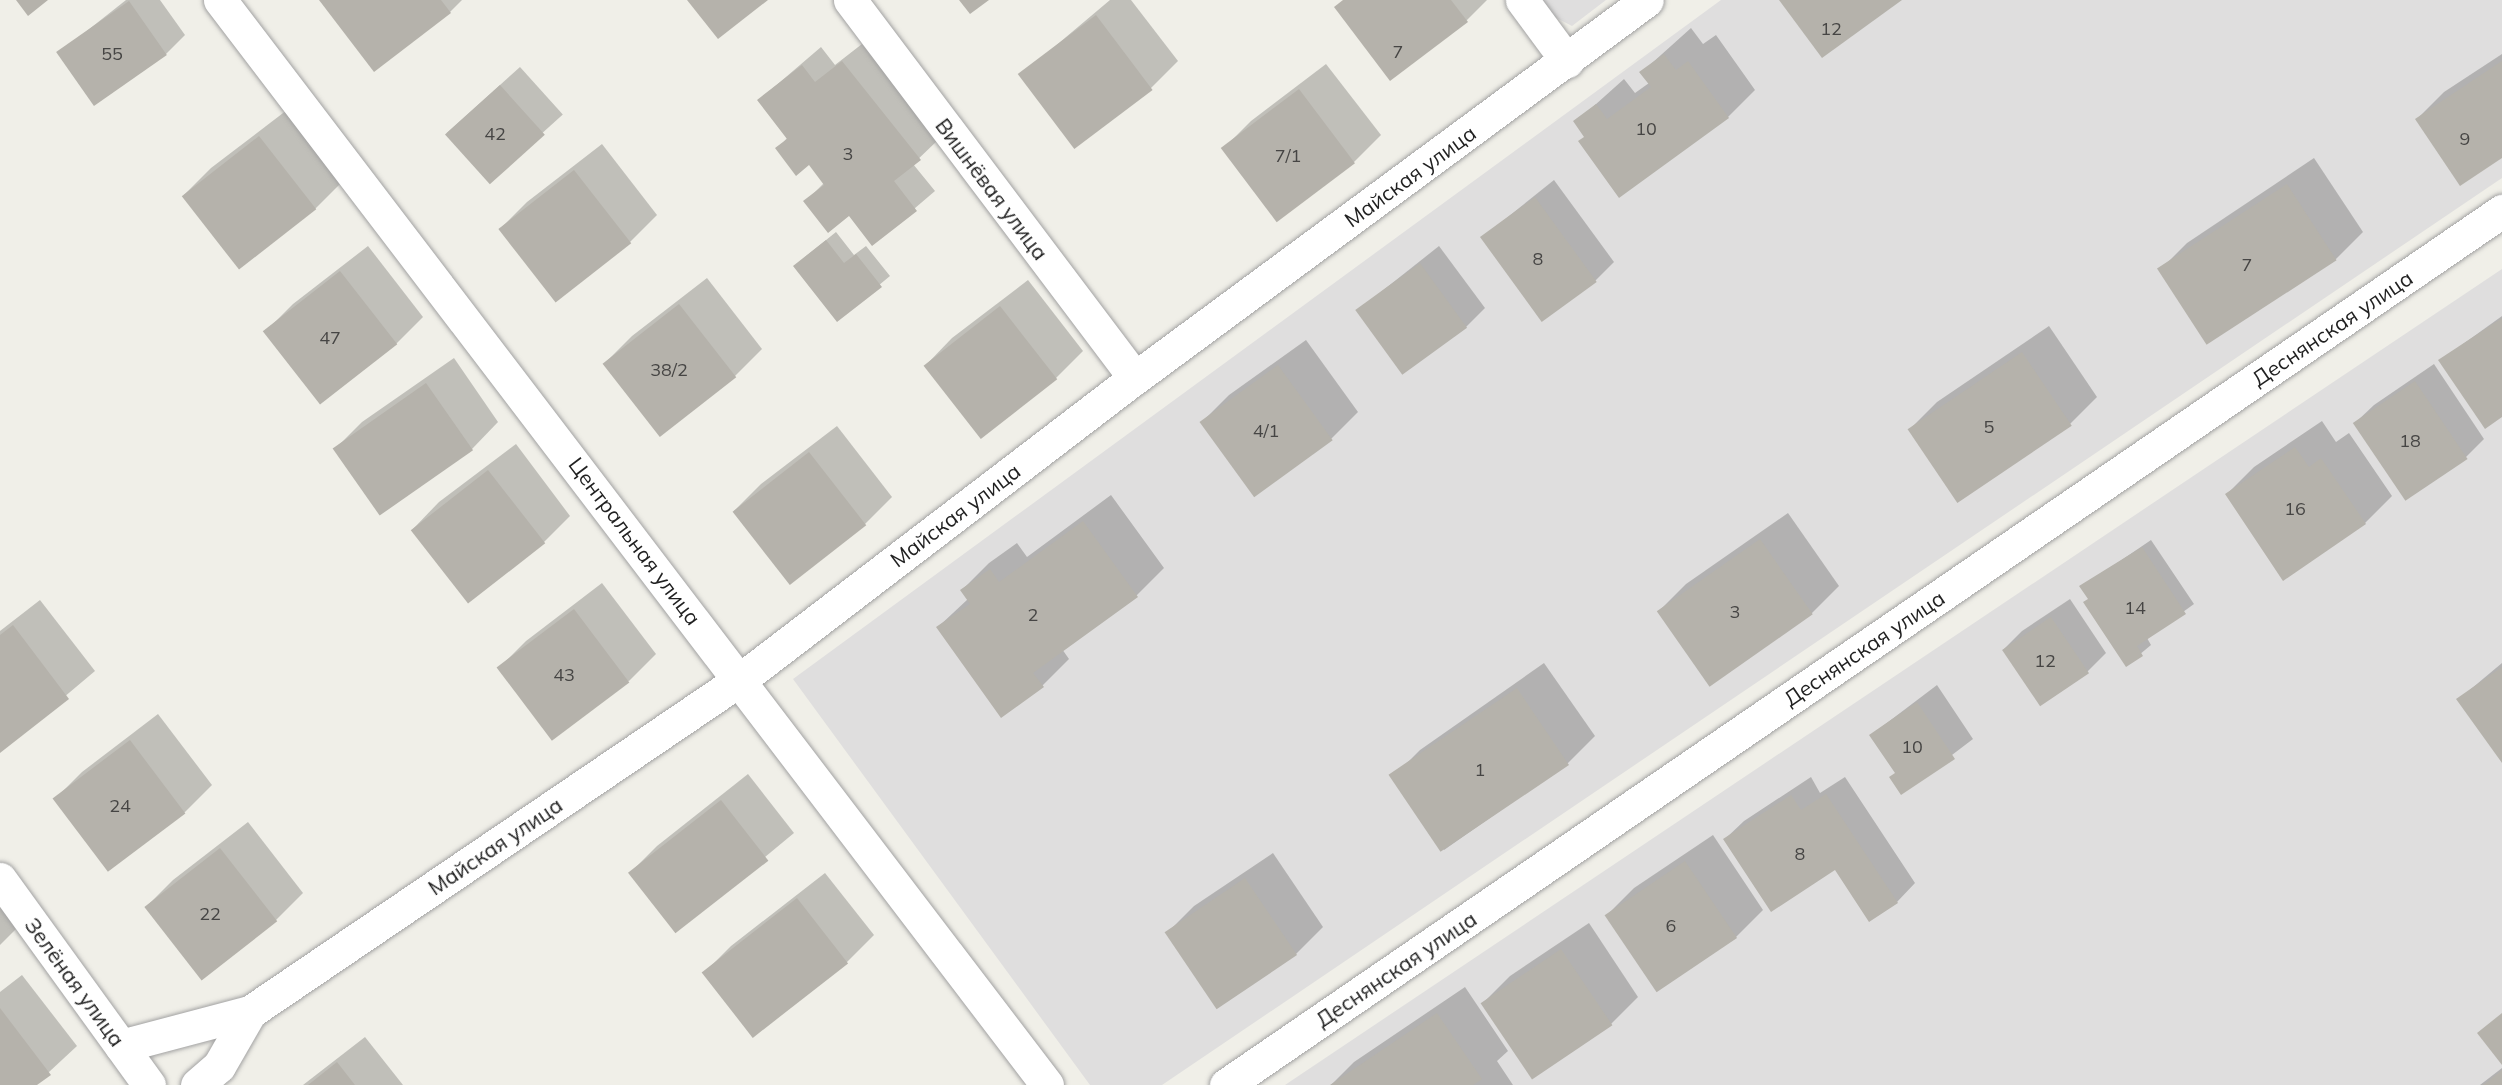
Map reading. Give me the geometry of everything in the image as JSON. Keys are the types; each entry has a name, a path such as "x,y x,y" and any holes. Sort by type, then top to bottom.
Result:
{"street":[{"name":"Центральная улица","path":"220,0 741,679 1047,1085"},
{"name":"Вишнёвая улица","path":"850,0 1135,378"},
{"path":"1522,0 1567,61"},
{"name":"Майская улица","path":"250,1012 741,679 1135,378 1647,0"},
{"name":"Деснянская улица","path":"1226,1085 2502,211"},
{"name":"Зелёная улица","path":"0,879 149,1085"},
{"path":"121,1046 250,1012"},
{"path":"197,1085 219,1066 250,1012"}],"shaded area":[{"path":"1537,0 1606,0 1572,26 1547,13"},
{"path":"1721,0 2502,0 2502,178 1162,1085 1090,1085 793,679"},
{"path":"2502,269 2502,1085 1285,1085"}],"building":[{"path":"16,0 48,0 28,16"},
{"path":"319,0 441,0 451,13 374,72"},
{"path":"687,0 768,0 718,39"},
{"path":"959,0 989,0 970,14"},
{"path":"1343,0 1451,0 1468,22 1390,81 1334,7"},
{"path":"1779,0 1902,0 1822,58"},
{"path":"129,1 167,55 94,106 56,52"},
{"path":"1096,15 1153,90 1074,149 1018,74"},
{"path":"1664,54 1676,70 1688,61 1729,118 1619,198 1578,141 1584,137 1573,121 1596,104 1607,119 1651,87 1639,72"},
{"path":"842,61 921,160 894,181 917,211 872,246 849,216 828,233 803,201 824,185 809,165 796,176 775,148 787,139 757,100 802,65 815,82"},
{"path":"2502,61 2502,158 2460,186 2415,119"},
{"path":"500,85 545,135 490,184 445,135"},
{"path":"1299,89 1355,163 1277,222 1221,148"},
{"path":"259,136 316,209 239,270 182,196"},
{"path":"574,170 631,243 556,302 498,229"},
{"path":"2287,184 2337,260 2207,345 2157,268"},
{"path":"1535,197 1597,282 1542,322 1480,237"},
{"path":"826,240 844,263 856,254 882,287 837,322 793,266"},
{"path":"1420,263 1467,328 1402,375 1355,310"},
{"path":"340,271 397,344 320,405 263,331"},
{"path":"679,304 736,377 660,437 603,364"},
{"path":"1000,306 1057,379 981,439 924,366"},
{"path":"2502,318 2502,417 2485,429 2438,360"},
{"path":"2022,352 2072,426 1957,503 1908,429"},
{"path":"1278,365 1333,440 1254,497 1200,422"},
{"path":"2415,381 2468,459 2405,501 2353,423"},
{"path":"426,383 473,450 380,516 333,448"},
{"path":"2295,447 2309,467 2321,458 2366,524 2283,581 2225,494"},
{"path":"809,452 866,525 790,585 733,512"},
{"path":"488,470 545,543 468,604 411,530"},
{"path":"1083,521 1138,597 1033,673 1044,687 1001,718 936,627 970,604 960,590 990,569 999,582"},
{"path":"1760,539 1813,614 1710,687 1657,611"},
{"path":"2142,547 2186,614 2137,646 2143,656 2126,667 2083,602 2088,599 2079,586"},
{"path":"574,609 629,682 552,741 497,667"},
{"path":"2051,617 2089,673 2040,706 2002,650"},
{"path":"13,625 69,699 0,753 0,635"},
{"path":"2502,667 2502,763 2456,699"},
{"path":"1517,688 1569,765 1441,852 1388,775"},
{"path":"1917,702 1955,759 1901,795 1889,777 1895,773 1869,735"},
{"path":"130,740 185,813 108,872 53,798"},
{"path":"1826,794 1898,903 1869,922 1835,870 1771,912 1723,839 1791,795 1801,810"},
{"path":"721,800 768,861 675,933 628,873"},
{"path":"220,848 277,921 202,980 144,907"},
{"path":"1685,861 1737,938 1657,992 1605,915"},
{"path":"1245,878 1297,955 1217,1009 1165,932"},
{"path":"797,898 848,963 753,1038 702,972"},
{"path":"1561,949 1612,1025 1532,1080 1481,1003"},
{"path":"0,1008 51,1075 37,1085 0,1085"},
{"path":"1437,1013 1482,1079 1473,1085 1330,1085"},
{"path":"2502,1013 2502,1065 2477,1033"},
{"path":"337,1062 355,1085 308,1085"},
{"path":"2502,1070 2502,1085 2482,1085 2486,1083"}]}
